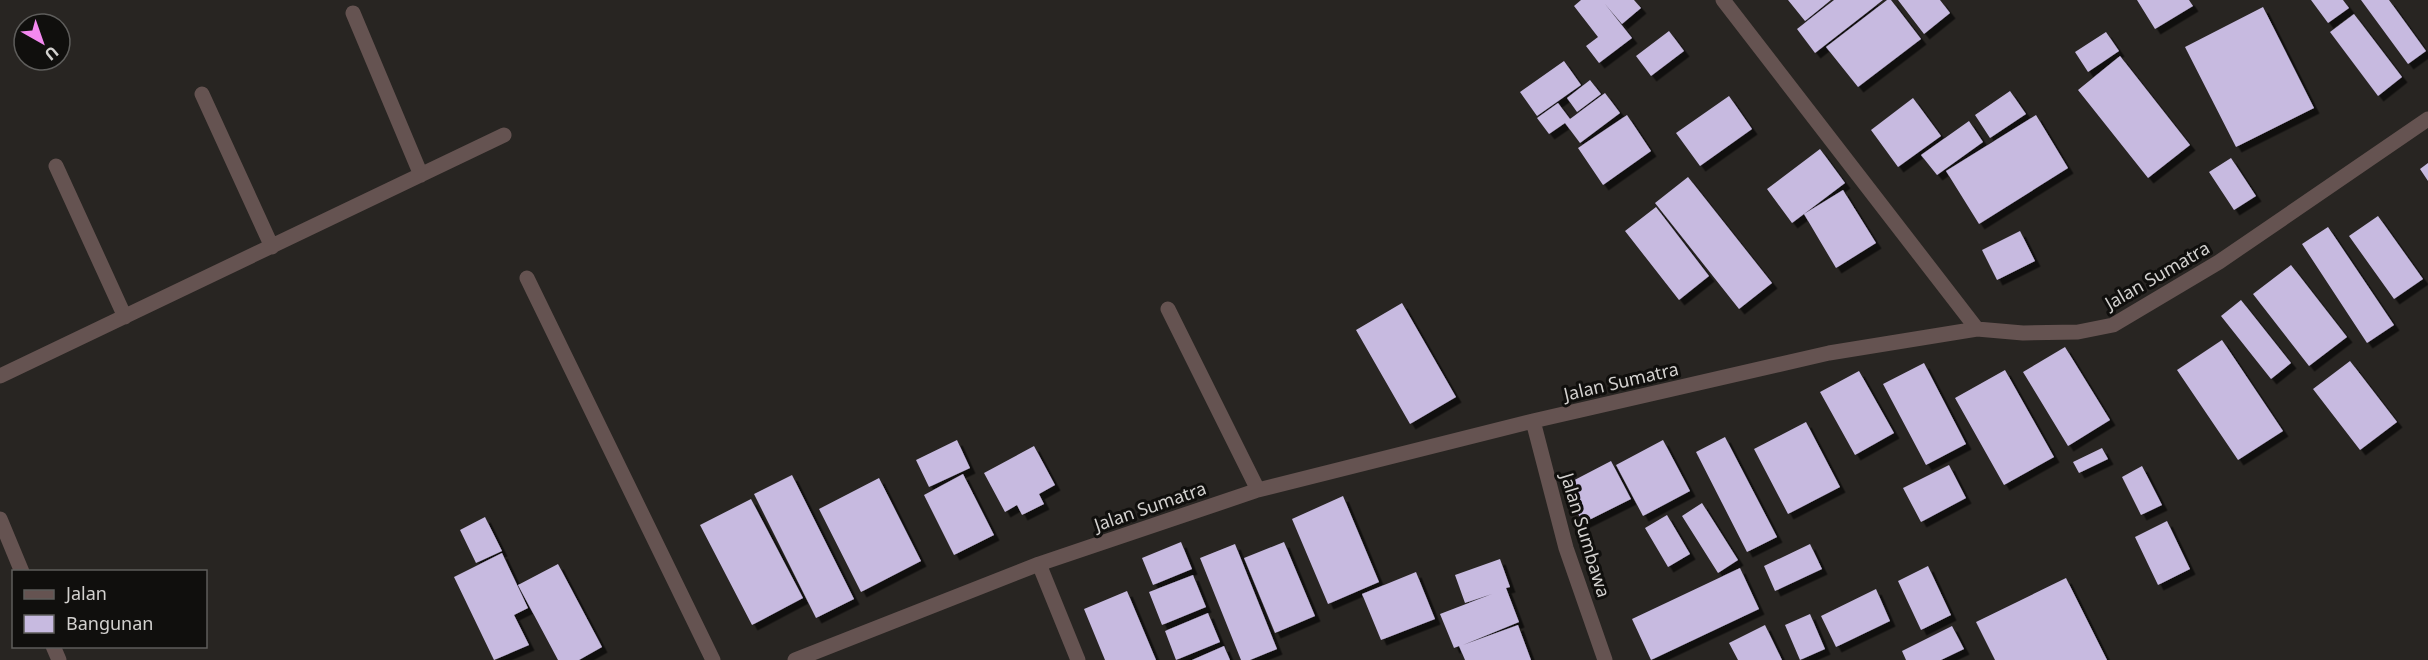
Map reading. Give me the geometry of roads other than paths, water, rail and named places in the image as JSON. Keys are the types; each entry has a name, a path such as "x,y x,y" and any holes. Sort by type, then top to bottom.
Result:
{"street":[{"path":"1723,0 1977,329"},
{"path":"353,13 421,175"},
{"path":"202,94 272,247"},
{"name":"Jalan Sumatra","path":"795,660 1039,564 1258,490 1533,421 1829,353 1977,329 2023,333 2078,332 2113,325 2219,262 2428,119"},
{"path":"0,376 504,135"},
{"path":"56,166 125,317"},
{"path":"527,278 713,660"},
{"path":"1168,309 1258,490"},
{"name":"Jalan Sumbawa","path":"1533,421 1566,548 1605,660"},
{"path":"0,519 21,570"},
{"path":"1039,564 1078,660"}]}
